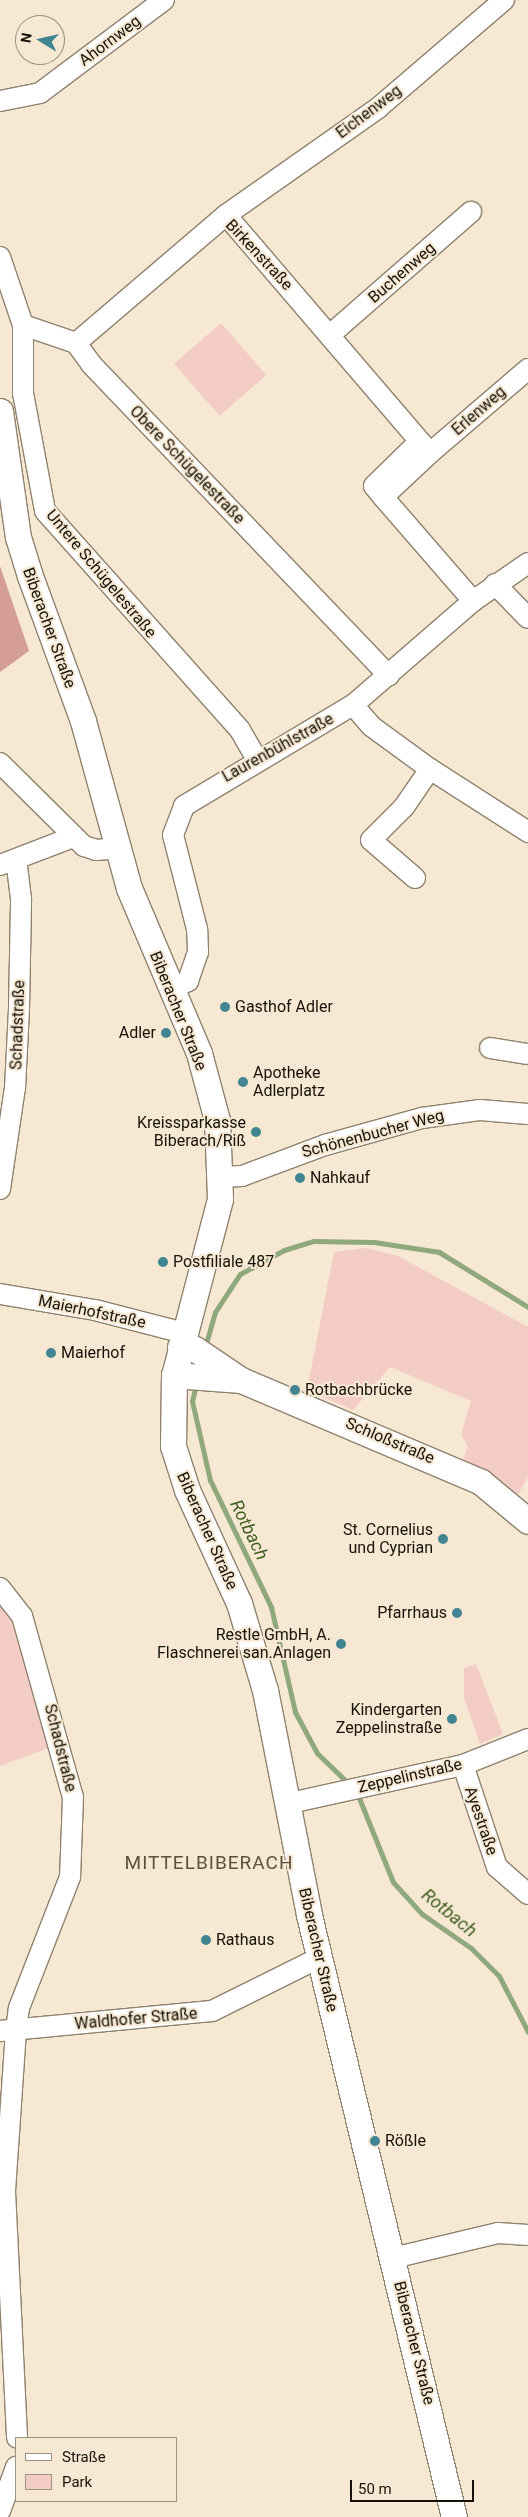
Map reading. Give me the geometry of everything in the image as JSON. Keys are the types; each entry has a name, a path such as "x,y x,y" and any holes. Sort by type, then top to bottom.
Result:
{"street":[{"name":"Ahornweg","path":"0,101 40,93 164,0"},
{"name":"Eichenweg","path":"226,215 378,108 504,0"},
{"name":"Buchenweg","path":"331,334 471,212"},
{"name":"Birkenstraße","path":"76,343 226,215 331,334 425,447"},
{"path":"0,257 23,325 76,343"},
{"name":"Untere Schügelestraße","path":"23,325 23,393 45,511 240,730 257,759"},
{"name":"Obere Schügelestraße","path":"76,343 90,364 390,676"},
{"name":"Erlenweg","path":"425,447 528,368"},
{"name":"Biberacher Straße","path":"0,411 18,537 83,721 116,848 144,929 171,989 211,1096 221,1177 213,1237 191,1360 173,1446 187,1490 250,1635 290,1803 319,1958 393,2258 454,2517"},
{"path":"425,447 383,497 473,601"},
{"name":"Laurenbühlstraße","path":"171,989 188,981 198,952 197,929 175,848 174,825 195,796 353,705 390,676 473,601 528,563"},
{"path":"495,584 528,618"},
{"path":"353,705 371,726 430,769 528,832"},
{"path":"0,763 73,837 96,850 116,848"},
{"path":"415,878 371,840 404,807 430,769"},
{"path":"8,863 73,837"},
{"name":"Schadstraße","path":"0,1189 14,1088 19,1008 21,899 8,863"},
{"path":"490,1048 528,1054"},
{"name":"Schönenbucher Weg","path":"221,1177 242,1176 325,1145 422,1118 480,1110 528,1114"},
{"name":"Maierhofstraße","path":"0,1294 95,1310 191,1360"},
{"name":"Schloßstraße","path":"191,1360 473,1478 528,1521"},
{"name":"Schadstraße","path":"0,1588 22,1616 73,1797 70,1877 19,2008 8,2031 5,2191 16,2437"},
{"name":"Zeppelinstraße","path":"290,1803 463,1765 528,1739"},
{"name":"Ayestraße","path":"463,1765 497,1867 528,1894"},
{"name":"Waldhofer Straße","path":"8,2031 212,2012 319,1958"},
{"path":"393,2258 498,2233 528,2235"},
{"path":"5,2517 0,2512 11,2492 15,2472"}],"green space":[{"path":"221,323 266,375 219,416 174,364"},
{"path":"366,1248 398,1256 528,1327 528,1477 516,1498 461,1463 468,1447 461,1434 471,1401 390,1367 353,1410 307,1390 334,1252"},
{"path":"0,1597 18,1619 56,1745 0,1766"},
{"path":"476,1664 503,1734 480,1744 464,1698 464,1668"}],"shaded area":[{"path":"0,566 29,651 0,672"}],"waterway":[{"name":"Rotbach","path":"205,1347 215,1312 240,1274 284,1250 314,1241 374,1242 439,1252 528,1307"},
{"name":"Rotbach","path":"196,1384 192,1401 210,1480 271,1607 295,1712 317,1753 350,1785"},
{"name":"Rotbach","path":"357,1793 393,1882 422,1914 471,1948 499,1976 528,2032"}],"place":[{"name":"Gasthof Adler","path":"225,1007"},
{"name":"Adler","path":"166,1033"},
{"name":"Apotheke Adlerplatz","path":"243,1082"},
{"name":"Kreissparkasse Biberach/Riß","path":"256,1132"},
{"name":"Nahkauf","path":"300,1178"},
{"name":"Postfiliale 487","path":"163,1262"},
{"name":"Maierhof","path":"51,1353"},
{"name":"Rotbachbrücke","path":"295,1390"},
{"name":"St. Cornelius und Cyprian","path":"443,1539"},
{"name":"Pfarrhaus","path":"457,1613"},
{"name":"Restle GmbH, A. Flaschnerei san.Anlagen","path":"341,1644"},
{"name":"Kindergarten Zeppelinstraße","path":"452,1719"},
{"name":"Rathaus","path":"206,1940"},
{"name":"Rößle","path":"375,2141"}],"district":[{"name":"MITTELBIBERACH","path":"209,1863"}]}
